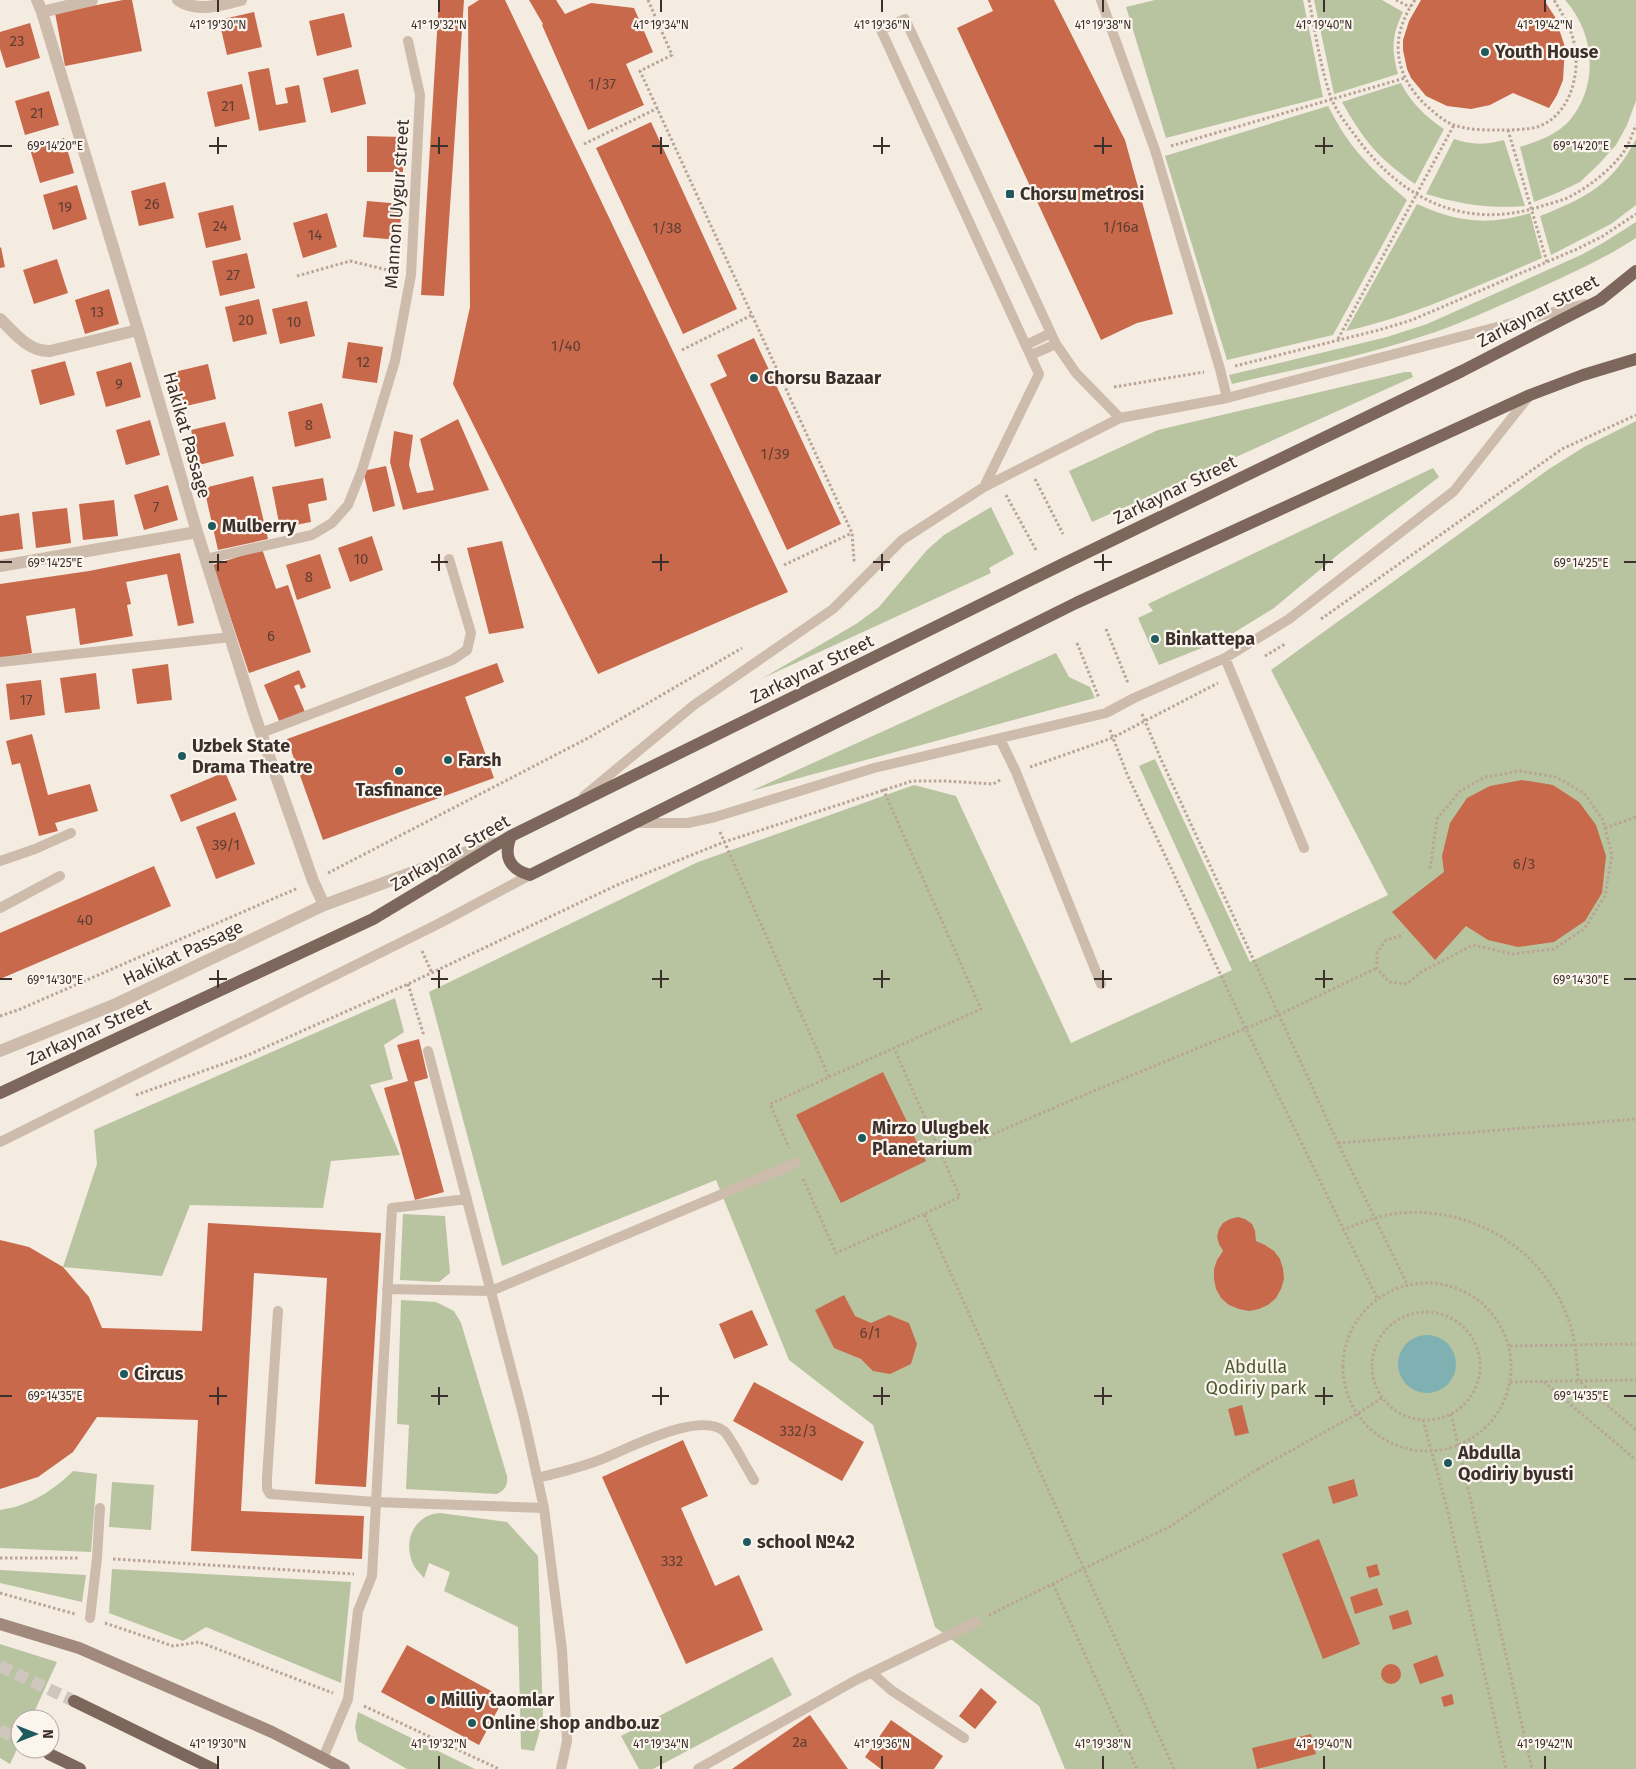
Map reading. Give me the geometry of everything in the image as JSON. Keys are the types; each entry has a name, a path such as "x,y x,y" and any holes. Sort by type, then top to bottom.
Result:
{"main road":[{"name":"Zarkaynar Street","path":"0,1093 374,919 511,836 1061,565 1462,371 1600,300 1636,271"},
{"path":"511,836 508,849 509,861 518,870 530,875 1076,603 1530,395 1583,374 1636,359"},
{"path":"74,1701 213,1769"},
{"path":"60,1759 80,1769"}],"street":[{"path":"40,6 92,0"},
{"path":"178,0 188,6 198,8 241,0"},
{"name":"Hakikat Passage","path":"40,6 197,532 261,733 313,881 324,905"},
{"path":"0,319 30,347 40,351 138,330"},
{"path":"0,566 197,532"},
{"name":"Hakikat Passage","path":"0,1051 116,1004 324,905 511,836"},
{"path":"0,1624 78,1648 272,1732 344,1769"}],"lane":[{"path":"1100,0 1155,150 1227,398"},
{"path":"984,487 1039,374 881,30 904,19 1056,344 1076,373 1120,418"},
{"name":"Mannon Uygur street","path":"206,559 312,535 332,523 348,505 362,470 395,361 411,275 420,95 408,41"},
{"path":"573,806 694,705 833,609 902,540 984,487 1120,418 1227,398 1600,300"},
{"path":"1026,344 1051,333"},
{"path":"1031,355 1056,344"},
{"path":"635,823 688,823 715,818 874,768 1106,713 1134,698 1225,658 1289,619 1454,491 1530,395"},
{"path":"261,733 452,660 468,650 471,633 449,559"},
{"path":"0,662 231,637"},
{"path":"1225,658 1304,848"},
{"path":"1000,739 1016,772 1101,984"},
{"path":"0,860 35,849 70,833"},
{"path":"0,1142 530,875"},
{"path":"0,908 60,876"},
{"path":"428,1051 538,1478 544,1508 562,1650 567,1740 561,1769"},
{"path":"387,1289 490,1291 796,1163"},
{"path":"323,1758 348,1699 358,1611 372,1576 392,1208 467,1199"},
{"path":"278,1310 267,1489 270,1494 375,1502 544,1508"},
{"path":"538,1478 596,1462 669,1431 694,1425 714,1426 725,1431 754,1480"},
{"path":"90,1618 97,1558 100,1508"},
{"path":"698,1769 872,1673 976,1622"},
{"path":"872,1673 891,1690 964,1738"}],"path":[{"path":"648,0 672,55 640,70 852,533 854,560 848,568"},
{"path":"1308,0 1331,99 1350,129 1377,163 1394,180 1416,195 1443,207 1472,213 1502,215 1532,209 1570,197 1599,177 1624,152 1636,125"},
{"path":"1396,0 1410,7"},
{"path":"1415,0 1401,26 1397,44 1399,61 1405,78 1414,92 1439,116 1454,125 1481,130 1536,127 1547,122 1557,114 1569,98 1576,64 1575,47 1570,30 1554,0"},
{"path":"1155,150 1405,78"},
{"path":"584,144 658,108"},
{"path":"1337,340 1454,125"},
{"path":"1508,130 1548,262"},
{"path":"1093,392 1220,370 1412,320 1577,249 1603,236 1636,214"},
{"path":"298,276 350,261 411,275"},
{"path":"682,350 752,315"},
{"path":"1319,620 1562,449 1636,415"},
{"path":"1028,466 1063,534"},
{"path":"998,480 1036,550"},
{"path":"784,565 852,533"},
{"path":"1106,629 1164,766 1278,1015 1407,1284"},
{"path":"1263,657 1287,642"},
{"path":"1076,643 1106,713 1112,738 1246,1029 1342,1230 1377,1298"},
{"path":"0,1016 18,1010 313,881 590,737 750,644"},
{"path":"136,1096 248,1056 408,984 617,885 724,842 912,781 993,784 1016,772 1112,738 1232,675"},
{"path":"874,768 981,1009 829,1077 770,1104 836,1253 960,1197 894,1048"},
{"path":"1401,936 1386,940 1377,953 1377,968 1389,982 1407,984 1421,972 1473,945 1512,954 1554,949 1584,928 1605,896 1612,855 1603,820 1584,793 1556,777 1520,771 1485,777 1459,792 1437,819 1430,869"},
{"path":"1605,828 1636,817"},
{"path":"715,818 829,1077"},
{"path":"942,1156 1072,1100 1246,1029 1377,968"},
{"path":"408,984 428,1051"},
{"path":"1338,1143 1636,1119"},
{"path":"1342,1230 1375,1217 1399,1213 1424,1212 1448,1215 1471,1221 1494,1231 1514,1244 1533,1261 1561,1301 1576,1345 1578,1380 1636,1430"},
{"path":"924,1214 1174,1769"},
{"path":"1441,1283 1457,1287 1472,1295 1485,1305 1496,1318 1510,1346 1510,1382 1505,1398 1492,1420 1473,1438 1458,1446 1432,1452 1418,1451 1389,1443 1366,1426 1349,1400 1344,1384 1342,1368 1344,1352 1348,1336 1355,1322 1377,1298 1407,1284 1441,1283"},
{"path":"1418,1312 1445,1315 1462,1326 1475,1343 1479,1356 1477,1383 1471,1396 1451,1414 1423,1420 1400,1414 1382,1398 1376,1386 1372,1372 1372,1358 1376,1345 1383,1333 1404,1316 1418,1312"},
{"path":"1510,1346 1636,1344"},
{"path":"1510,1382 1636,1380"},
{"path":"1543,1381 1636,1460"},
{"path":"976,1622 1171,1526 1258,1469 1382,1398"},
{"path":"1451,1414 1532,1769"},
{"path":"1423,1420 1506,1769"},
{"path":"0,1558 97,1558 372,1576"},
{"path":"1054,1584 1137,1769"},
{"path":"0,1593 90,1618 173,1646 199,1642 348,1699 499,1769"}],"green space":[{"path":"1155,0 1303,0 1323,97 1166,138 1126,7"},
{"path":"1314,0 1382,0 1403,12 1394,42 1394,57 1398,74 1334,94"},
{"path":"1565,0 1636,0 1636,101 1627,125 1616,145 1599,164 1580,182 1534,202 1520,147 1553,134 1570,120 1586,91 1589,75 1590,59 1583,28"},
{"path":"1401,83 1409,97 1420,109 1444,129 1415,184 1381,157 1357,128 1342,102"},
{"path":"1328,106 1342,131 1365,161 1407,200 1333,335 1227,360 1165,156"},
{"path":"1454,139 1479,144 1504,140 1525,206 1499,207 1475,205 1450,201 1426,194"},
{"path":"1636,139 1636,205 1611,224 1551,255 1540,216 1571,203 1597,188 1618,167"},
{"path":"1417,204 1445,215 1472,220 1500,220 1530,213 1542,258 1422,308 1346,331"},
{"path":"1636,222 1636,238 1612,253 1561,278 1465,320 1423,336 1376,350 1232,384 1229,375 1387,337 1427,324 1581,255"},
{"path":"1411,372 1413,377 1092,522 1069,471 1158,430"},
{"name":"Abdulla Qodiriy park","path":"1636,421 1636,1769 1065,1769 1039,1706 935,1627 873,1425 789,1360 716,1180 502,1266 429,992 698,862 914,785 956,796 1071,1043 1232,970 1139,766 1155,759 1250,962 1388,895 1271,670 1549,469 1584,447"},
{"path":"1433,468 1439,477 1340,553 1274,608 1222,640 1159,665 1138,618 1153,611 1148,604"},
{"path":"991,507 1014,554 989,568 991,573 761,679 856,624 879,607 927,550 944,535"},
{"path":"1056,653 1069,677 1090,687 1095,698 751,791"},
{"path":"395,998 404,1032 384,1045 393,1079 370,1085 400,1155 331,1161 323,1208 190,1205 162,1276 63,1267 97,1164 94,1130"},
{"path":"403,1214 445,1216 450,1273 439,1282 400,1280"},
{"path":"401,1300 436,1302 454,1311 461,1323 507,1476 505,1487 497,1494 406,1489 409,1425 397,1424"},
{"path":"73,1471 97,1474 91,1552 0,1548 0,1510 31,1501 49,1491"},
{"path":"112,1482 154,1485 151,1530 109,1527"},
{"path":"440,1513 507,1522 538,1556 543,1720 534,1751 521,1749 518,1627 444,1591 450,1572 429,1563 424,1578 414,1566 409,1548 412,1532 423,1519"},
{"path":"112,1569 351,1582 341,1683 206,1627 183,1641 109,1613"},
{"path":"0,1570 86,1575 82,1602 0,1583"},
{"path":"0,1644 57,1662 36,1709 10,1709 10,1759 12,1759 10,1764 0,1758"},
{"path":"772,1657 792,1695 653,1769 639,1769 621,1736"},
{"path":"358,1712 475,1769 407,1769 358,1741 355,1727"}],"water":[{"path":"1427,1335 1438,1337 1451,1348 1456,1364 1454,1375 1443,1388 1427,1393 1416,1391 1403,1380 1398,1364 1400,1353 1411,1340"}],"building":[{"path":"132,0 142,51 65,66 55,13"},
{"path":"439,0 464,0 444,296 421,295"},
{"path":"479,0 505,0 788,592 598,674 453,384 470,307 468,7"},
{"path":"529,0 556,0 565,14 591,3 634,8 653,52 626,64 644,105 588,130 543,24"},
{"path":"988,0 1054,0 1125,140 1173,314 1137,323 1101,340 957,28 993,11"},
{"name":"Youth House","path":"1421,0 1544,0 1555,17 1565,47 1563,80 1549,108 1513,93 1490,105 1471,109 1447,106 1426,96 1411,78 1403,50 1403,40 1409,21"},
{"path":"254,12 262,47 227,55 219,20"},
{"path":"344,13 352,47 317,56 309,21"},
{"path":"30,23 40,58 6,68 0,49 0,32"},
{"path":"269,68 276,105 288,103 285,88 299,85 306,122 259,131 248,72"},
{"path":"358,69 366,104 331,113 323,78"},
{"path":"242,84 250,119 215,127 207,92"},
{"path":"49,91 59,125 25,135 15,101"},
{"path":"651,122 737,309 683,334 596,148"},
{"path":"367,136 403,137 403,172 367,172"},
{"path":"64,138 74,173 40,183 30,149"},
{"path":"165,182 174,218 139,226 131,191"},
{"path":"77,185 87,219 53,230 43,195"},
{"path":"367,201 402,204 399,240 363,237"},
{"path":"233,205 241,240 206,248 198,213"},
{"path":"327,213 337,247 303,258 293,223"},
{"path":"0,248 5,267 0,268"},
{"path":"247,253 255,288 220,296 212,261"},
{"path":"57,259 68,293 34,304 23,270"},
{"path":"109,289 119,324 85,334 75,300"},
{"path":"259,299 267,334 233,342 225,307"},
{"path":"307,301 315,336 280,344 272,309"},
{"path":"754,338 841,524 787,550 710,384 727,376 717,355"},
{"path":"348,342 383,347 377,383 342,378"},
{"path":"65,361 75,395 40,405 31,370"},
{"path":"131,362 141,397 106,407 96,372"},
{"path":"208,364 216,399 182,407 174,372"},
{"path":"322,403 331,438 295,447 288,412"},
{"path":"458,419 489,490 403,510 390,462 394,431 413,435 409,465 417,493 434,490 420,439"},
{"path":"150,420 160,455 126,465 116,430"},
{"path":"225,422 234,456 199,465 191,430"},
{"path":"386,466 395,506 373,512 363,471"},
{"path":"253,476 268,539 218,550 204,488"},
{"path":"323,478 327,500 308,504 311,522 280,528 272,487"},
{"path":"168,485 178,520 144,530 134,495"},
{"path":"114,500 118,536 83,540 79,504"},
{"path":"67,508 71,543 36,548 32,512"},
{"path":"19,513 23,549 0,552 0,516"},
{"path":"372,536 383,570 350,582 338,548"},
{"path":"502,541 524,628 489,634 467,548"},
{"path":"262,549 276,589 288,585 311,652 249,673 213,565"},
{"path":"180,553 194,623 178,626 167,574 126,582 131,604 127,605 133,636 80,645 75,608 26,616 32,653 0,658 0,584 89,571"},
{"path":"320,554 331,588 297,600 286,565"},
{"path":"497,663 504,682 465,697 494,778 323,840 287,739"},
{"path":"168,664 172,700 137,704 132,669"},
{"path":"299,670 306,687 301,689 299,684 294,686 305,712 280,723 264,685"},
{"path":"96,673 100,709 65,713 60,678"},
{"path":"41,680 45,715 10,720 6,684"},
{"path":"32,734 48,795 90,784 98,811 55,823 58,831 39,836 20,763 12,765 6,741"},
{"path":"225,772 237,800 181,822 170,795"},
{"path":"1522,780 1553,785 1579,802 1596,825 1606,856 1602,893 1585,921 1554,942 1518,947 1488,940 1466,926 1435,960 1392,912 1444,872 1442,856 1450,823 1467,798 1490,786"},
{"path":"235,812 255,864 216,879 196,827"},
{"path":"154,866 171,906 0,979 0,933"},
{"path":"419,1039 428,1078 414,1082 444,1192 415,1200 384,1088 408,1081 397,1045"},
{"name":"Mirzo Ulugbek Planetarium","path":"883,1072 926,1161 841,1203 796,1115"},
{"path":"1238,1217 1252,1224 1256,1241 1274,1251 1280,1259 1283,1269 1284,1279 1276,1298 1268,1305 1249,1311 1229,1305 1221,1298 1216,1289 1214,1279 1214,1269 1223,1251 1217,1237 1219,1229 1223,1223"},
{"name":"Circus","path":"208,1223 381,1233 366,1487 315,1484 327,1278 254,1273 241,1511 364,1516 362,1559 191,1551 198,1420 97,1417 73,1452 38,1477 0,1489 0,1240 29,1247 63,1267 89,1297 102,1328 202,1331"},
{"path":"844,1295 855,1316 871,1323 889,1315 909,1323 917,1344 911,1364 890,1374 873,1371 861,1359 834,1348 815,1310"},
{"path":"752,1310 768,1345 734,1359 719,1324"},
{"path":"754,1382 864,1442 842,1481 733,1421"},
{"path":"1242,1405 1249,1433 1235,1436 1228,1409"},
{"path":"683,1440 708,1496 681,1508 715,1586 739,1575 763,1630 686,1664 602,1477"},
{"path":"1354,1479 1358,1496 1333,1504 1328,1487"},
{"path":"1319,1539 1360,1644 1323,1659 1282,1554"},
{"path":"1377,1564 1380,1575 1369,1578 1366,1567"},
{"path":"1377,1588 1383,1605 1355,1614 1350,1597"},
{"path":"1408,1610 1412,1624 1393,1630 1389,1616"},
{"path":"407,1645 504,1698 479,1745 381,1692"},
{"path":"1437,1655 1444,1676 1420,1684 1413,1664"},
{"path":"1387,1664 1395,1664 1401,1670 1401,1678 1395,1684 1387,1684 1381,1678 1381,1670"},
{"path":"981,1688 997,1702 975,1729 959,1716"},
{"path":"1452,1694 1454,1704 1444,1707 1441,1697"},
{"path":"810,1715 848,1769 732,1769"},
{"path":"891,1720 943,1756 934,1769 881,1769 865,1757"},
{"path":"1311,1734 1316,1754 1257,1769 1252,1748"}],"tunnel":[{"path":"0,1666 74,1701"},
{"path":"0,1730 10,1735"}],"place":[{"name":"Youth House","path":"1485,52"},
{"name":"Chorsu metrosi","path":"1010,194"},
{"name":"Chorsu Bazaar","path":"754,378"},
{"name":"Mulberry","path":"212,526"},
{"name":"Binkattepa","path":"1155,639"},
{"name":"Uzbek State Drama Theatre","path":"182,756"},
{"name":"Farsh","path":"448,760"},
{"name":"Tasfinance","path":"399,771"},
{"name":"Mirzo Ulugbek Planetarium","path":"862,1138"},
{"name":"Circus","path":"124,1374"},
{"name":"Abdulla Qodiriy byusti","path":"1448,1463"},
{"name":"school №42","path":"747,1542"},
{"name":"Milliy taomlar","path":"431,1700"},
{"name":"Online shop andbo.uz","path":"472,1723"}]}
